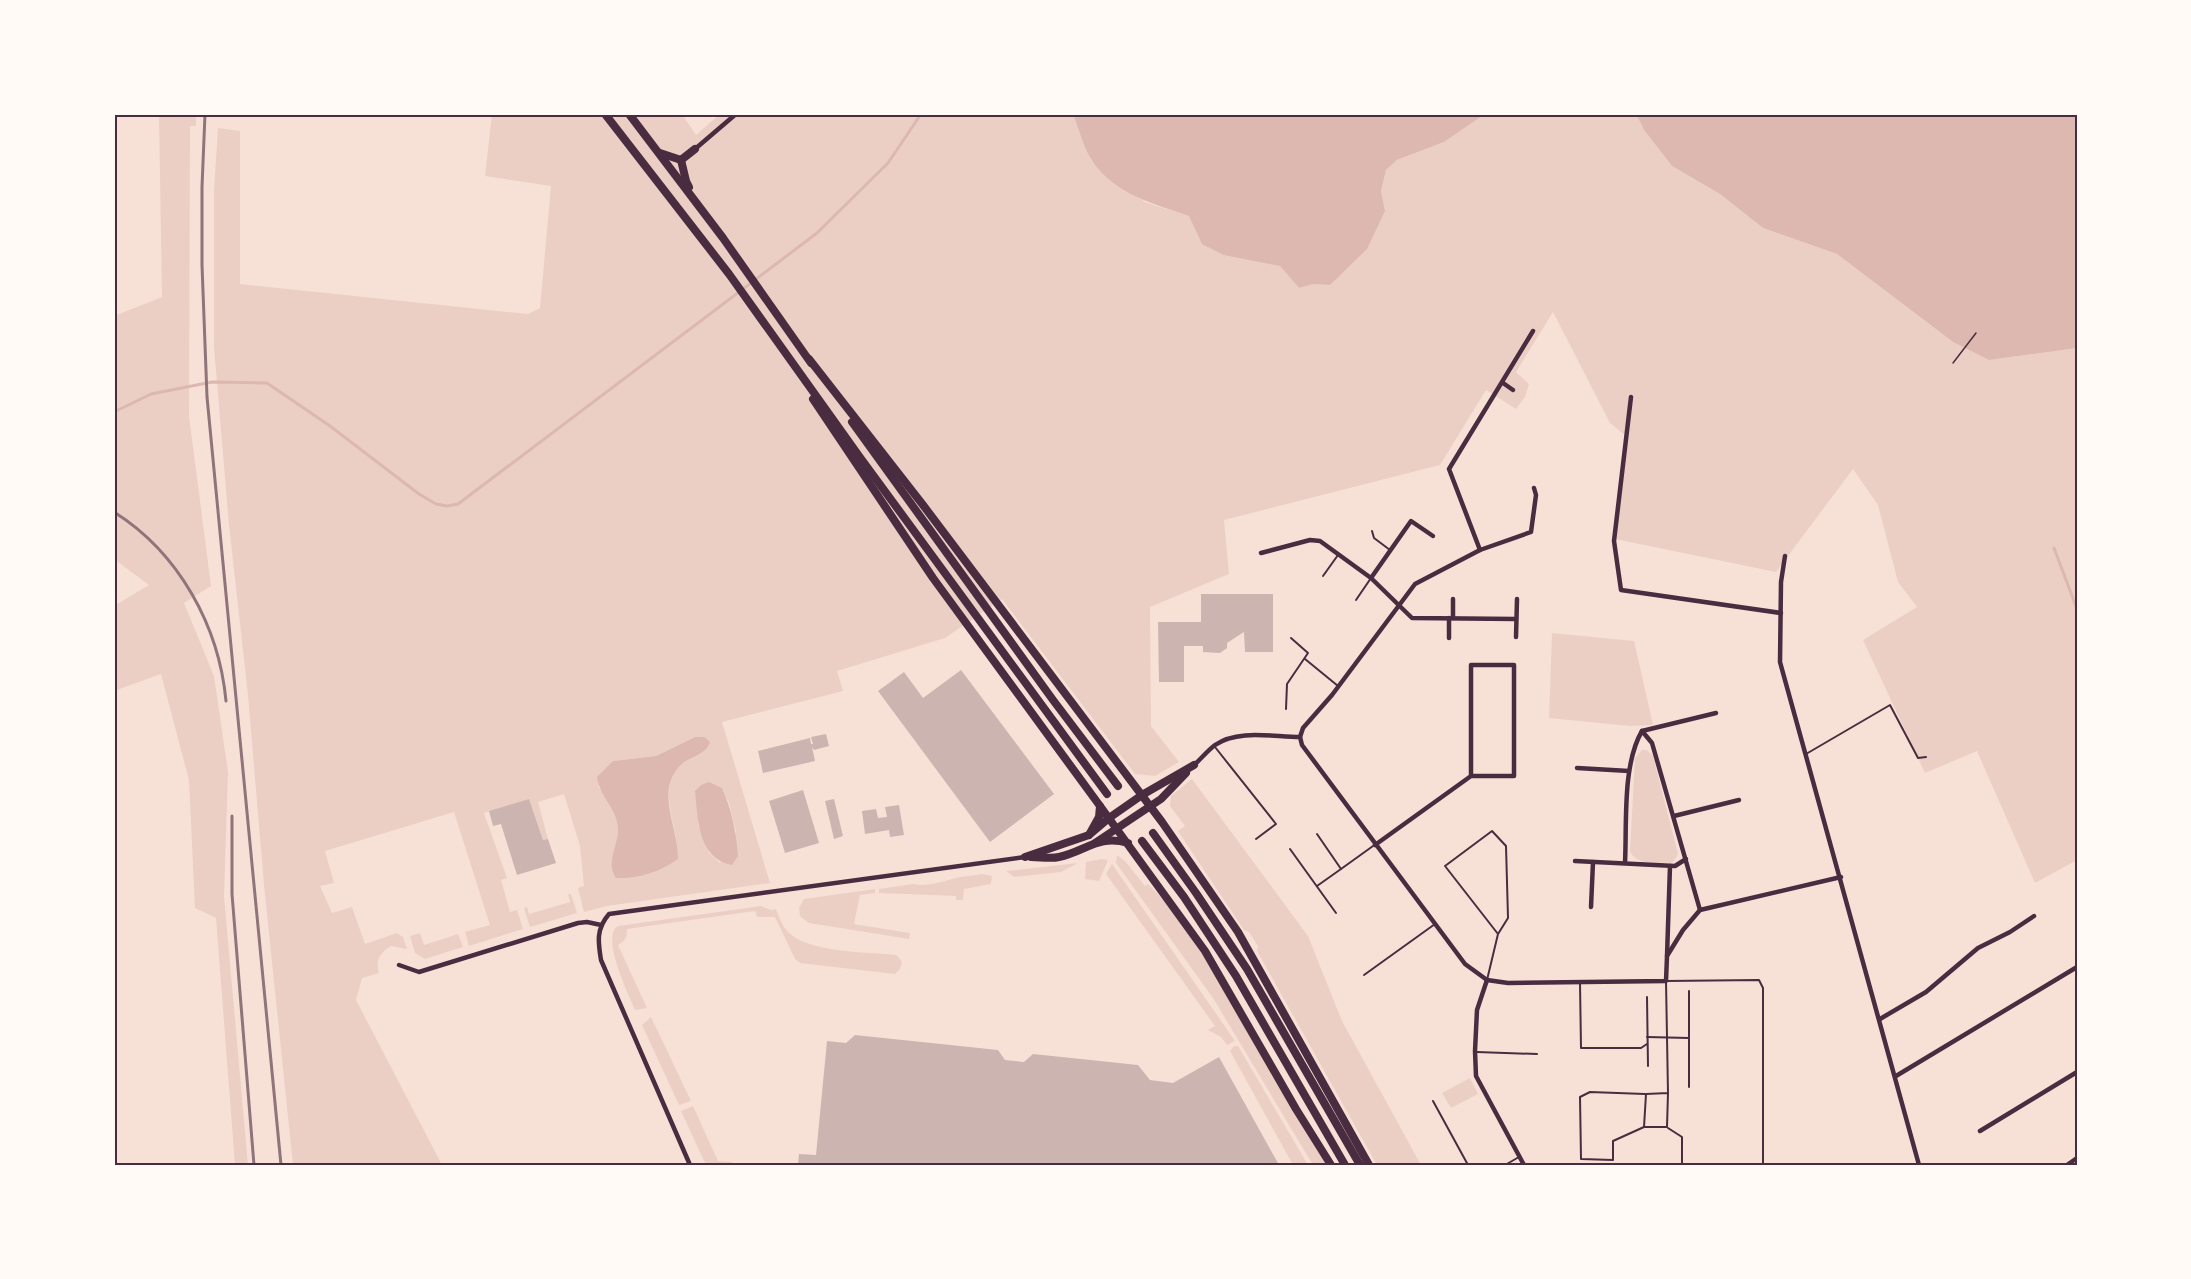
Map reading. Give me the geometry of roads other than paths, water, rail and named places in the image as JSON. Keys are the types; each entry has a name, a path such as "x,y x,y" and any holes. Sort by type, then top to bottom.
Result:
{"highway":[{"path":"606,114 729,274 1107,794"},
{"path":"629,114 742,264 935,538 1118,786"},
{"path":"681,160 695,149"},
{"path":"659,152 681,160"},
{"path":"681,160 686,182 723,238"},
{"path":"809,359 916,496 1160,819 1238,932 1369,1165"},
{"path":"795,366 820,413 933,578 1114,823 1205,951 1331,1165"},
{"path":"1133,783 1140,788 1154,788 1194,765"},
{"path":"1160,819 1158,806 1161,799 1194,765"},
{"path":"1025,857 1089,835 1114,823 1131,821 1140,814 1154,788"},
{"path":"1095,843 1114,823 1119,812 1128,805 1161,799"},
{"path":"1089,835 1099,818 1100,806"},
{"path":"1153,833 1246,969 1360,1165"},
{"path":"1025,857 1059,857 1109,840 1128,843"},
{"path":"1142,841 1184,897 1236,976 1345,1165"}],"street":[{"path":"695,149 736,114"},
{"path":"1480,549 1449,469 1533,331"},
{"path":"1503,383 1513,390"},
{"path":"1631,398 1614,541 1621,590 1781,613"},
{"path":"1534,488 1536,495 1531,532 1480,549 1415,584 1338,687 1303,728 1300,737 1302,745 1465,964 1487,980 1508,984 1666,981 1670,866"},
{"path":"1371,578 1411,521 1433,536"},
{"path":"1261,553 1310,540 1320,541 1371,578 1412,618 1516,619"},
{"path":"1785,556 1781,582 1780,662 1919,1165"},
{"path":"1449,638 1453,599"},
{"path":"1516,637 1517,599"},
{"path":"1375,845 1471,776 1514,776 1514,665 1471,665 1471,776"},
{"path":"1625,863 1629,771 1633,749 1642,732 1716,713"},
{"path":"1642,732 1652,743 1700,910"},
{"path":"1194,765 1215,746 1229,738 1243,736 1300,737"},
{"path":"1577,768 1629,771"},
{"path":"1674,816 1739,800"},
{"path":"690,1165 601,960 598,939 601,925 609,914 1025,857"},
{"path":"1575,861 1675,866 1686,859"},
{"path":"1591,907 1593,862"},
{"path":"1667,956 1683,930 1700,910 1841,877"},
{"path":"1880,1019 1926,992 1978,948 2010,932 2034,916"},
{"path":"399,965 419,972 578,923 601,925"},
{"path":"1896,1076 2077,967"},
{"path":"1487,980 1477,1010 1474,1052 1476,1076 1524,1165"},
{"path":"1980,1131 2077,1072"},
{"path":"2067,1165 2077,1158"}],"lane":[{"path":"1372,531 1374,538 1390,550"},
{"path":"1323,576 1338,555"},
{"path":"1356,600 1371,578"},
{"path":"1286,709 1287,684 1308,653 1291,638"},
{"path":"1305,659 1338,687"},
{"path":"1806,754 1890,705 1918,758 1926,758"},
{"path":"1215,746 1276,824 1256,839"},
{"path":"1487,980 1498,934 1508,918 1506,846 1492,831 1445,866 1498,934"},
{"path":"1317,834 1341,868"},
{"path":"1317,886 1375,845"},
{"path":"1290,849 1336,913"},
{"path":"1364,975 1435,924"},
{"path":"1667,1127 1666,981 1759,980 1763,988 1763,1165"},
{"path":"1580,984 1581,1048 1641,1048 1647,1044"},
{"path":"1689,990 1689,1087"},
{"path":"1647,997 1648,1066"},
{"path":"1647,1037 1689,1038"},
{"path":"1474,1052 1537,1054"},
{"path":"1668,1093 1590,1092 1580,1097 1581,1159 1613,1160 1613,1141 1644,1127 1667,1127 1682,1137 1682,1165"},
{"path":"1644,1127 1646,1094"},
{"path":"1433,1101 1468,1165"},
{"path":"1504,1165 1519,1157"}],"waterway":[{"path":"114,412 151,394 212,382 267,383 330,426 419,494 436,504 447,506 458,504 817,233 888,163 921,114"},
{"path":"2054,548 2077,609"}],"railway":[{"path":"205,114 202,265 207,397 281,1165"},
{"path":"114,512 158,548 192,594 215,646 226,701"},
{"path":"232,816 232,894 254,1165"}]}
